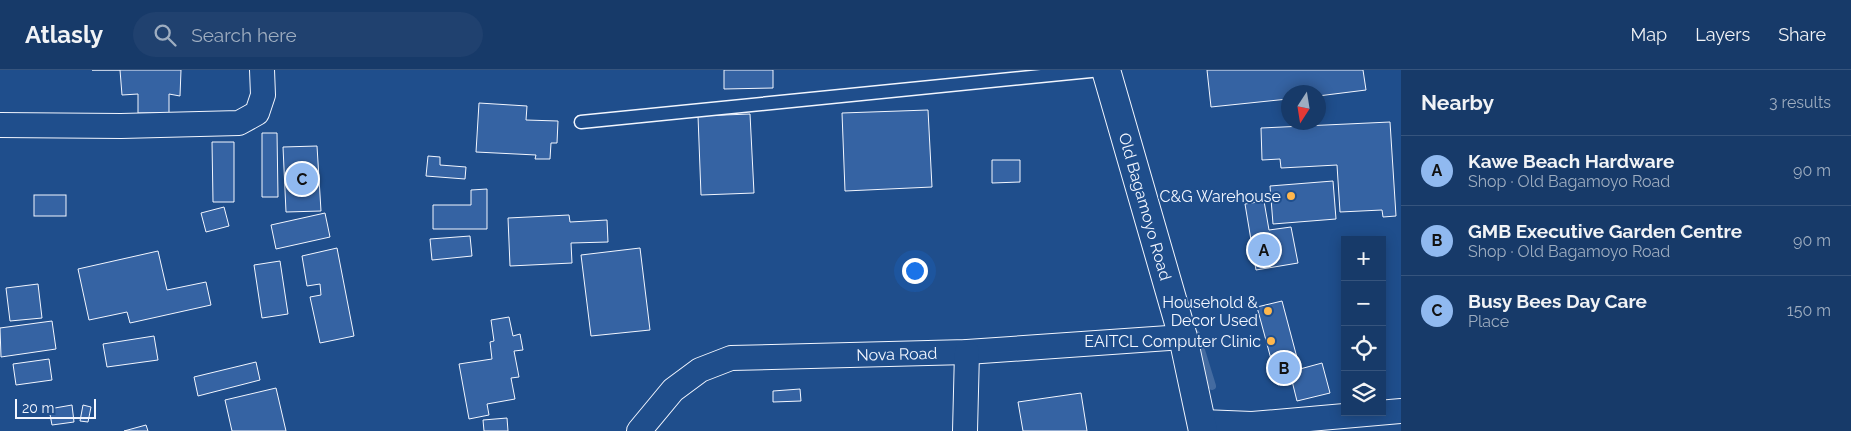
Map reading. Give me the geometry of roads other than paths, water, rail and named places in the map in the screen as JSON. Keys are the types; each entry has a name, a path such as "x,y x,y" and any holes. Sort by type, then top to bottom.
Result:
{"main road":[{"name":"Old Bagamoyo Road","path":"1106,70 1183,337 1202,427"}],"street":[{"path":"0,125 121,126 239,123 257,113 263,95 262,70"},
{"name":"Nova Road","path":"639,431 673,390 700,370 731,358 967,352 1183,337"},
{"path":"965,431 967,352"},
{"path":"1202,427 1401,411"}],"lane":[{"path":"581,122 1101,70"}],"waterway":[{"path":"1196,334 1212,386"}],"place":[{"name":"Busy Bees Day Care","path":"302,179"},
{"name":"C&G Warehouse","path":"1291,196"},
{"name":"Kawe Beach Hardware","path":"1264,250"},
{"name":"Household & Decor Used","path":"1268,311"},
{"name":"EAITCL Computer Clinic","path":"1271,341"},
{"name":"GMB Executive Garden Centre","path":"1284,368"}]}
